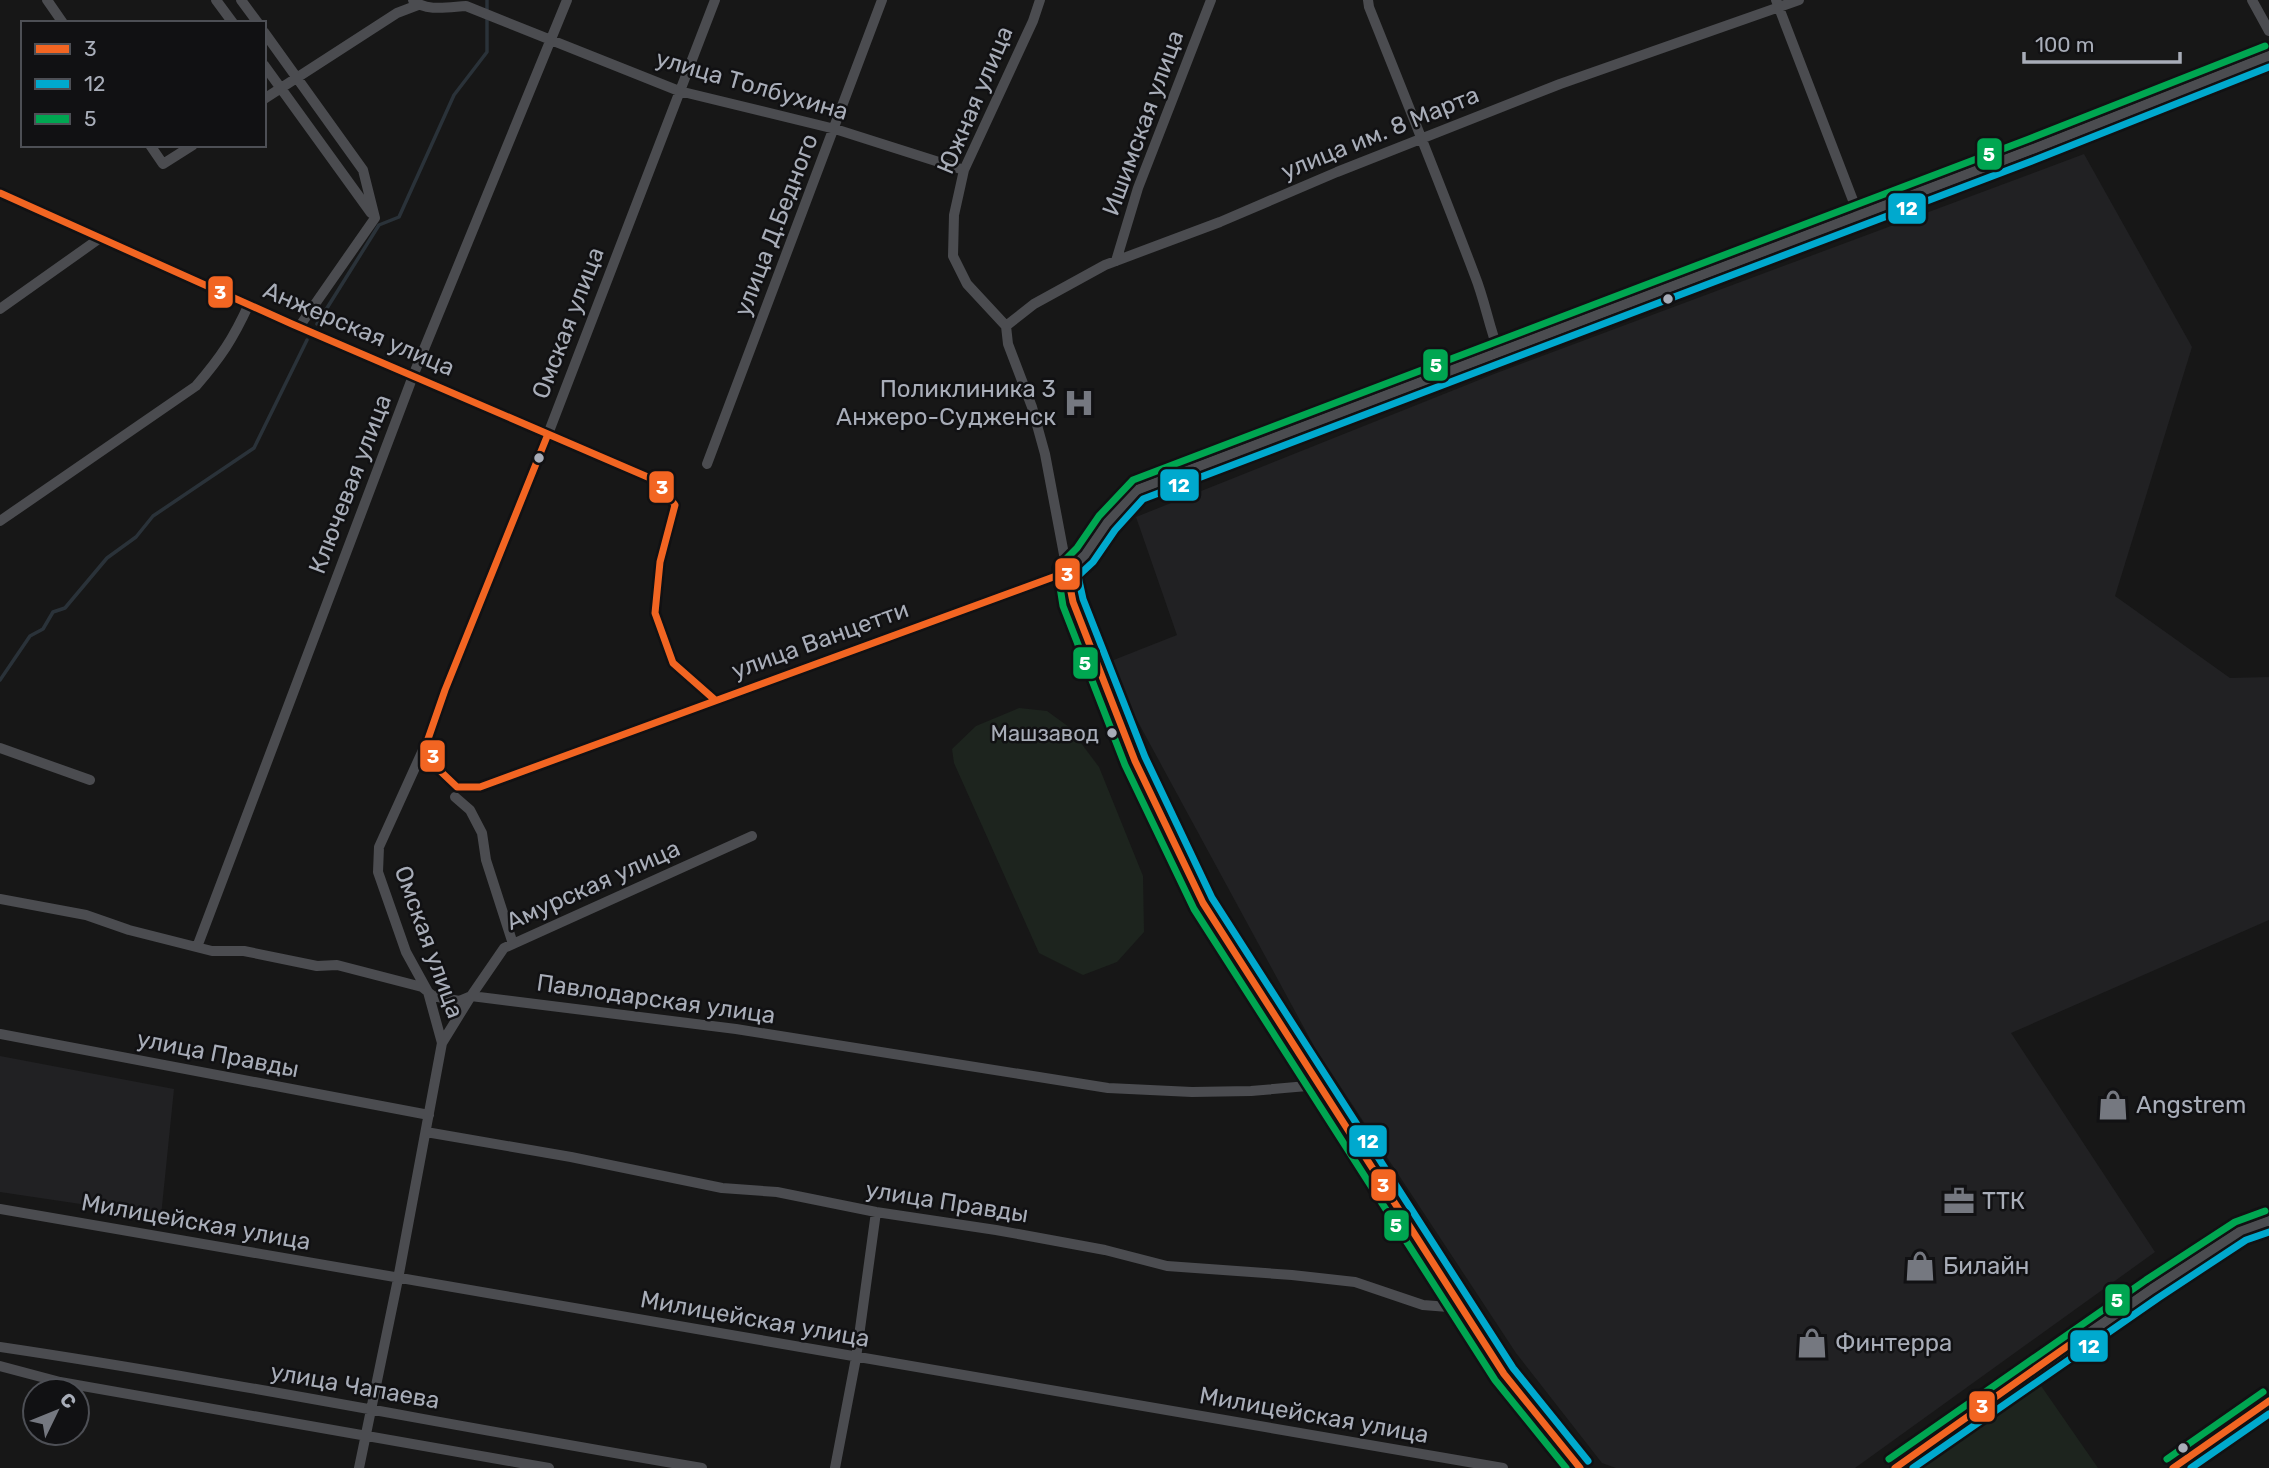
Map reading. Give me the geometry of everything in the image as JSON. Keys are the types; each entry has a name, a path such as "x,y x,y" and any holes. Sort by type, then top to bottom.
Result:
{"street":[{"path":"47,0 62,21"},
{"path":"216,0 232,21"},
{"path":"241,0 257,21"},
{"name":"Ключевая улица","path":"197,947 413,376 567,0"},
{"name":"Омская улица","path":"442,1043 428,992 407,952 378,872 379,847 428,739 715,0"},
{"name":"улица Д.Бедного","path":"707,464 882,0"},
{"name":"Южная улица","path":"1006,326 967,284 953,256 954,215 964,170 1040,0"},
{"name":"Ишимская улица","path":"1116,261 1138,188 1211,0"},
{"path":"1368,0 1432,159 1482,294 1489,327 1499,352"},
{"name":"улица им. 8 Марта","path":"1006,326 1034,304 1116,261 1220,222 1337,172 1560,84 1777,4 1799,0"},
{"path":"2252,0 2269,31"},
{"path":"266,98 415,2"},
{"name":"улица Толбухина","path":"415,2 439,8 467,3 551,40 680,91 835,129 964,170"},
{"path":"1777,4 1859,216"},
{"path":"266,35 363,170 375,218 299,327"},
{"path":"1067,572 1085,555 1107,523 1137,490 1859,216 2269,56"},
{"path":"266,68 375,218"},
{"path":"151,147 163,164 190,147"},
{"name":"Анжерская улица","path":"0,193 299,327 657,481 675,505 660,562 655,613 673,663 715,700"},
{"path":"0,309 100,238"},
{"path":"0,521 196,386 234,338 249,304"},
{"path":"1006,326 1008,344 1032,407 1045,454 1073,602 1135,761 1203,903 1504,1374 1580,1468"},
{"name":"улица Ванцетти","path":"428,739 436,767 457,787 480,787 1067,572"},
{"path":"0,747 90,780"},
{"path":"455,797 470,810 482,834 486,860 513,944"},
{"name":"Амурская улица","path":"442,1043 504,948 752,836"},
{"name":"Павлодарская улица","path":"0,899 86,915 129,930 212,951 244,951 317,966 337,965 422,987 433,996 459,1002 471,996 736,1029 1108,1088 1192,1092 1251,1091 1319,1085"},
{"name":"улица Правды","path":"0,1034 429,1115"},
{"path":"359,1468 442,1043"},
{"name":"улица Правды","path":"426,1132 571,1157 722,1188 777,1192 876,1212 996,1230 1105,1250 1167,1266 1355,1282 1423,1305 1461,1308"},
{"name":"Милицейская улица","path":"0,1209 1503,1468"},
{"path":"835,1468 856,1358 876,1212"},
{"path":"1895,1468 2069,1345 2241,1231 2269,1222"},
{"name":"улица Чапаева","path":"0,1347 139,1367 702,1468"},
{"name":"улица Чапаева","path":"0,1366 60,1381 550,1468"},
{"path":"2173,1468 2269,1401"}],"shaded area":[{"path":"2084,154 2192,347 2115,596 2230,678 2269,677 2269,920 2011,1033 2155,1252 1855,1468 1616,1468 1602,1463 1516,1353 1315,1048 1106,663 1177,635 1136,517 1494,374"},
{"path":"1019,708 1047,711 1069,727 1099,767 1143,876 1144,932 1117,962 1083,975 1039,953 954,763 952,749 976,726"},
{"path":"0,1056 174,1089 161,1216 0,1192"},
{"path":"2037,1380 2098,1468 1916,1468"}],"waterway":[{"path":"317,324 379,225 399,217 454,95 487,52 487,0"},
{"path":"0,680 30,636 43,629 53,612 65,608 107,558 136,537 153,516 254,448 307,340"}],"transit line":[{"name":"5","path":"1566,1468 1495,1380 1194,909 1125,765 1063,606 1057,568 1077,548 1099,516 1133,480 2029,139 2265,46"},
{"name":"12","path":"1588,1461 1513,1368 1212,898 1145,757 1083,599 1078,576 1093,562 1115,530 1143,499 2037,159 2269,67"},
{"name":"3","path":"0,193 292,324 657,481 675,505 660,562 655,613 673,663 715,700"},
{"name":"3","path":"548,434 445,690 428,739 436,767 457,787 480,787 1067,572 1073,602 1135,761 1203,903 1504,1374 1580,1468"},
{"name":"5","path":"1889,1459 2146,1280 2235,1222 2265,1211"},
{"name":"12","path":"1913,1468 2158,1298 2246,1240 2269,1232"},
{"name":"3","path":"1895,1468 2069,1345"},
{"name":"5","path":"2167,1459 2263,1392"},
{"name":"3","path":"2173,1468 2269,1401"},
{"name":"12","path":"2191,1468 2269,1414"}],"place":[{"name":"Поликлиника 3 Анжеро-Судженск","path":"1079,403"},
{"name":"Машзавод","path":"1112,733"},
{"name":"Angstrem","path":"2113,1105"},
{"name":"ТТК","path":"1959,1201"},
{"name":"Билайн","path":"1920,1266"},
{"name":"Финтерра","path":"1812,1343"}]}
